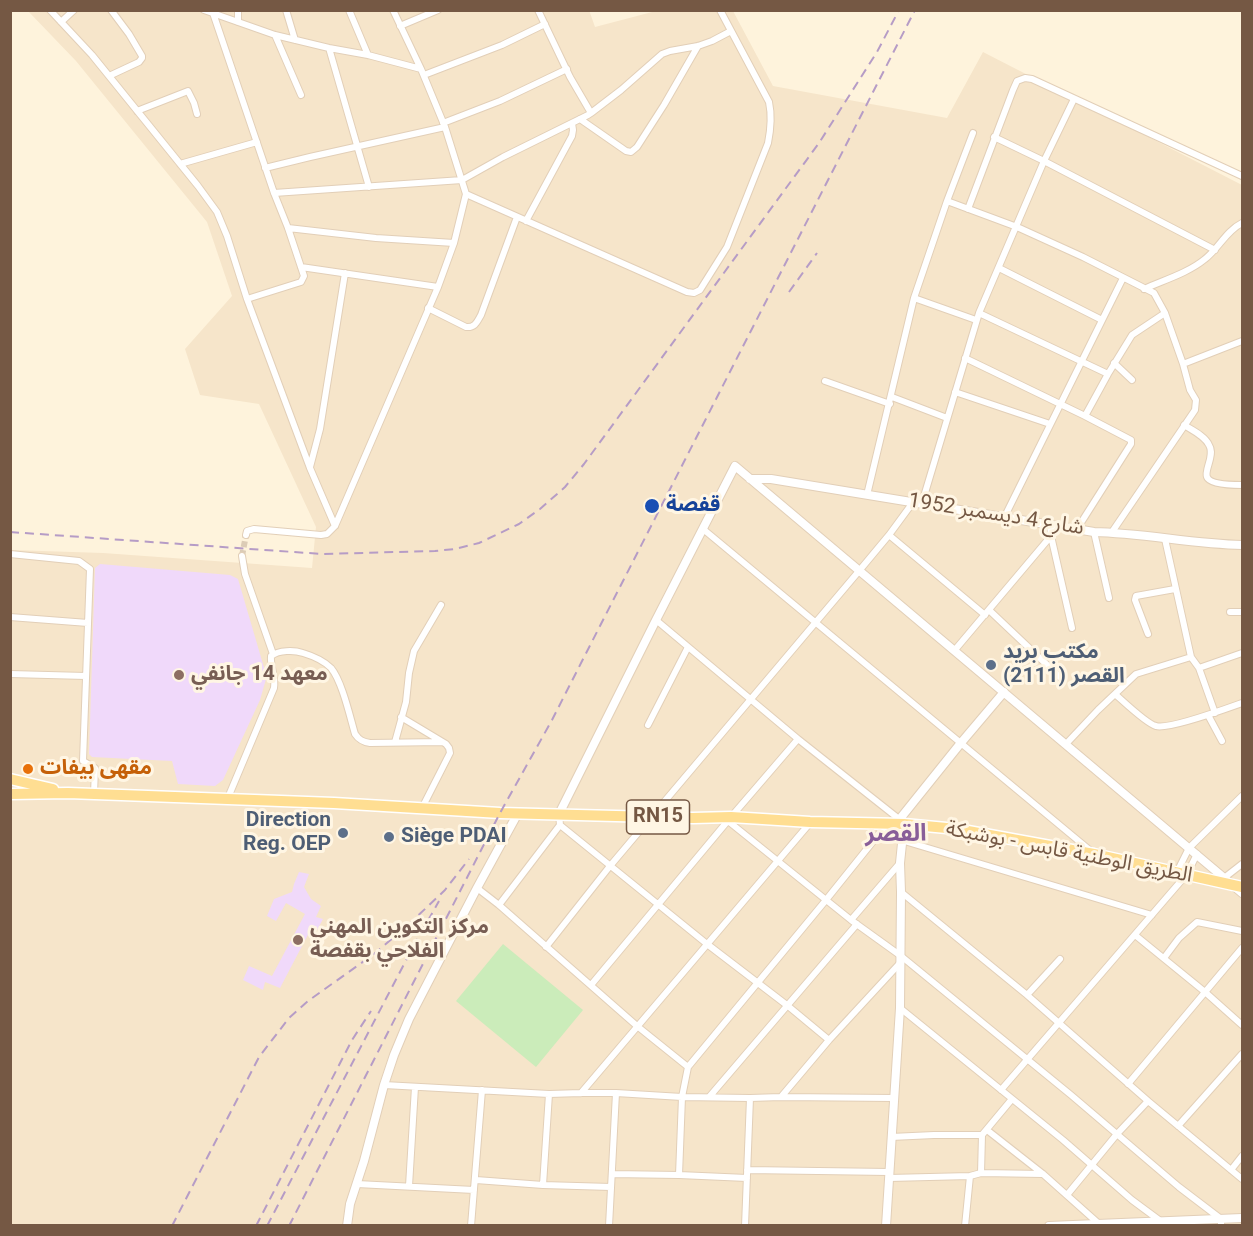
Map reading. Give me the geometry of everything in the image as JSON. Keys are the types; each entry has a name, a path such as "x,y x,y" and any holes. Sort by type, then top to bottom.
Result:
{"main road":[{"name":"الطريق الوطنية قابس - بوشبكة","path":"10,779 68,793"},
{"name":"الطريق الوطنية قابس - بوشبكة","path":"10,794 68,793 334,803 518,813 559,820 652,816 897,823 957,829 1094,854 1182,873 1240,889"}],"street":[{"path":"50,10 109,76 217,213 310,468 335,526"},
{"path":"62,22 74,10"},
{"path":"109,76 139,62 142,58 129,34 111,10"},
{"path":"204,10 275,35 368,55 422,72 502,45 545,24"},
{"path":"238,10 238,22"},
{"path":"286,10 295,40"},
{"path":"349,10 368,55"},
{"path":"246,535 247,531 254,529 324,535 335,526 438,287 453,243 466,194 444,125 393,10"},
{"path":"400,26 438,10"},
{"path":"538,10 591,113"},
{"path":"466,194 687,292 694,293 700,290 727,247 768,143 772,114 769,102 720,10"},
{"path":"213,14 304,276 301,282 247,299"},
{"path":"274,193 462,180 591,113 662,54 698,46 731,31"},
{"path":"275,35 301,95"},
{"path":"580,118 626,151 631,152 637,147 664,105 698,46"},
{"path":"329,48 369,187"},
{"path":"265,168 444,125 567,69"},
{"path":"968,209 1015,84 1025,78 1242,176"},
{"path":"137,111 188,91 198,114"},
{"path":"546,947 610,866 918,502 978,316 1044,161 1074,99"},
{"path":"526,221 572,136 572,123"},
{"path":"867,495 914,298 973,133"},
{"path":"994,137 1215,250"},
{"path":"180,164 257,142"},
{"path":"947,201 1017,227 1153,292 1165,313 1190,390 1197,402 1195,410 1112,532"},
{"path":"428,308 466,327 476,324 517,217"},
{"path":"1144,289 1202,262 1232,229 1242,223"},
{"path":"288,228 376,238 453,243"},
{"path":"301,267 438,287"},
{"path":"999,268 1102,320"},
{"path":"310,468 320,429 345,273"},
{"path":"1004,518 1123,278"},
{"path":"914,298 978,316 1108,374"},
{"path":"1085,416 1114,363 1132,336 1165,313"},
{"path":"1183,364 1242,341"},
{"path":"965,358 1085,416 1132,442 1077,529"},
{"path":"1114,363 1132,380"},
{"path":"825,381 890,404"},
{"path":"955,392 1050,424"},
{"path":"892,397 946,418"},
{"path":"1184,425 1206,440 1211,450 1208,479 1211,482 1242,485"},
{"name":"شارع 4 ديسمبر 1952","path":"703,529 735,466 750,479 771,479 1077,529 1242,545"},
{"path":"750,479 1224,878 1240,889"},
{"path":"1050,525 1072,628"},
{"path":"499,905 559,820 703,529 1094,854"},
{"path":"1094,531 1109,598"},
{"path":"889,535 987,612 1063,680"},
{"path":"954,651 1051,536"},
{"path":"1165,539 1191,657 1199,668 1211,714 1222,741"},
{"path":"10,554 80,561 90,569 83,760 95,768 94,795"},
{"path":"227,800 275,681 271,660 273,654 245,574 242,556"},
{"path":"1148,634 1135,600 1136,596 1175,589"},
{"path":"394,742 406,702 414,651 441,605"},
{"path":"1230,612 1242,612"},
{"path":"10,617 88,623"},
{"path":"656,620 897,823 902,840 900,1008 886,1226"},
{"path":"648,725 688,647"},
{"path":"273,654 297,651 323,662 333,670 355,734 363,742 442,742"},
{"path":"1199,668 1242,653"},
{"path":"1066,744 1136,674 1191,657"},
{"path":"10,675 86,676"},
{"path":"679,1175 682,1096 688,1067 826,900 897,823 1004,692"},
{"path":"1115,694 1157,727 1211,714 1242,703"},
{"path":"401,717 449,748 450,753 422,808"},
{"path":"591,985 798,739"},
{"path":"1182,873 1189,848 1242,796"},
{"path":"347,1226 347,1217 384,1085 409,1018 518,813"},
{"path":"730,819 826,900 1027,1058 1221,1222"},
{"path":"559,820 610,866 829,1040"},
{"path":"581,1093 810,822"},
{"path":"902,840 1152,915"},
{"path":"1001,1090 1152,915 1197,854"},
{"path":"710,1096 788,1006 900,863"},
{"path":"1224,878 1242,864"},
{"path":"477,888 688,1067"},
{"path":"901,892 1027,995 1128,1084 1242,1179"},
{"path":"1164,958 1179,938 1197,922 1242,931"},
{"path":"1135,935 1205,992 1242,1026"},
{"path":"1128,1084 1242,948"},
{"path":"781,1097 901,959"},
{"path":"1027,995 1060,959"},
{"path":"900,1008 1159,1220"},
{"path":"1178,1126 1242,1054"},
{"path":"384,1085 549,1094 894,1098"},
{"path":"409,1186 415,1087"},
{"path":"471,1226 482,1090"},
{"path":"609,1226 616,1093"},
{"path":"543,1185 549,1094"},
{"path":"745,1226 750,1098"},
{"path":"981,1173 984,1132 1012,1099"},
{"path":"1067,1195 1117,1134 1148,1101"},
{"path":"891,1137 984,1132 1043,1174 1098,1224"},
{"path":"1231,1170 1242,1156"},
{"path":"747,1170 889,1175 1043,1174"},
{"path":"612,1174 747,1178"},
{"path":"965,1226 970,1176"},
{"path":"476,1180 611,1187"},
{"path":"357,1184 474,1190"},
{"path":"1048,1226 1159,1220 1221,1222 1242,1218"}],"shaded area":[{"path":"589,10 595,27 656,11 733,11 773,86 947,118 983,52 1242,185 1242,1225 11,1226 11,550 103,553 312,568 316,527 259,404 200,395 185,349 232,296 207,222 76,61 28,11"},
{"name":"معهد 14 جانفي","path":"100,564 230,575 238,579 266,679 260,700 223,780 215,786 178,784 172,761 92,757 89,754 95,568"},
{"name":"مركز التكوين المهني الفلاحي بقفصة","path":"299,872 309,874 304,887 311,899 321,906 316,917 323,919 317,930 312,927 280,988 265,982 263,990 243,980 249,966 272,976 305,914 286,903 276,921 267,916 274,899 292,892"}],"green space":[{"path":"503,944 583,1010 536,1067 456,1001"}],"tunnel":[{"path":"242,556 246,535"}],"railway":[{"path":"10,532 322,554 455,549 479,543 519,524 565,487 584,464 819,143 877,52 899,10"},
{"path":"289,1226 500,813 552,720 915,10"},
{"path":"789,292 817,253"},
{"path":"172,1226 259,1057 289,1018 406,927 445,890 469,859"},
{"path":"267,1226 439,901"},
{"path":"256,1226 352,1040 371,1011"}],"place":[{"name":"قفصة","path":"652,506"},
{"name":"مكتب بريد القصر (2111)","path":"991,665"},
{"name":"معهد 14 جانفي","path":"179,675"},
{"name":"مقهى بيفات","path":"28,769"},
{"name":"Direction Reg. OEP","path":"343,833"},
{"name":"Siège PDAI","path":"389,837"},
{"name":"مركز التكوين المهني الفلاحي بقفصة","path":"298,940"}],"district":[{"name":"القصر","path":"896,835"}]}
